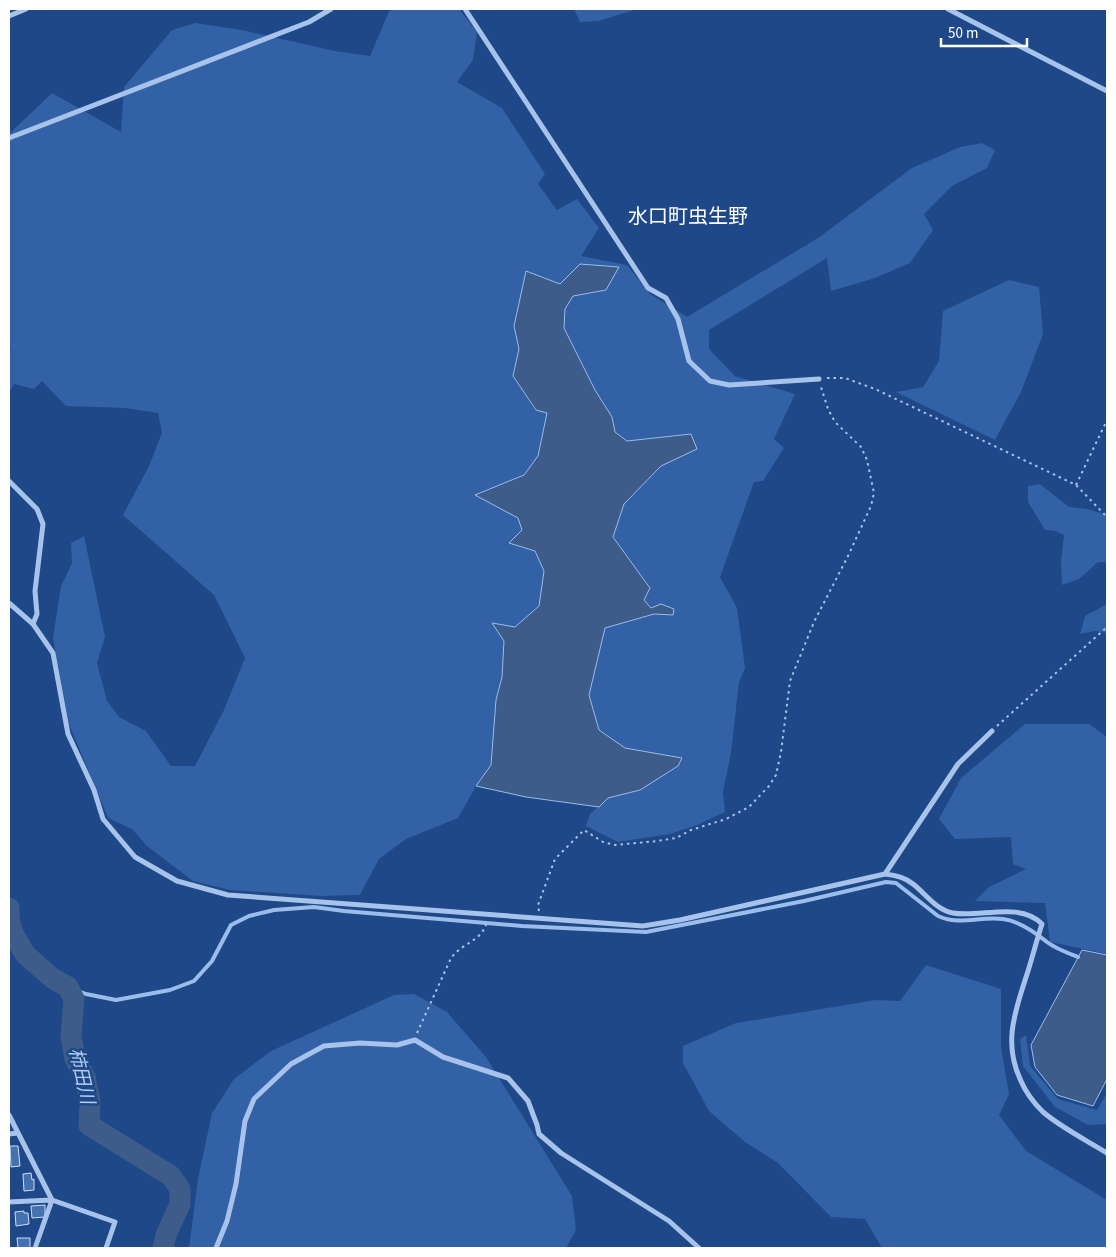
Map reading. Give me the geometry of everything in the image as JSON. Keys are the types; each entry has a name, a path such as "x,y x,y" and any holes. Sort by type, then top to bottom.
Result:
{"street":[{"path":"9,16 26,9"},
{"path":"9,138 309,22 331,9"},
{"path":"465,9 648,288 666,298 678,320 689,361 710,381 730,384 819,379"},
{"path":"948,9 1107,91"},
{"path":"9,480 37,509 43,524 35,591 37,614 33,624"},
{"path":"9,603 33,624 53,654 68,734 94,790 103,818 135,857 177,881 228,895 643,926 680,920 885,874 900,876 912,883 939,908 950,912 962,914 1008,911 1035,917 1042,924 1016,1008 1011,1033 1015,1068 1031,1099 1050,1118 1107,1153"},
{"path":"885,874 958,764 992,731"},
{"path":"216,1248 227,1221 236,1184 245,1121 254,1100 291,1064 324,1046 360,1043 397,1045 415,1040 442,1058 508,1078 528,1101 537,1125 538,1134 561,1153 670,1221 699,1248"},
{"path":"9,1115 52,1200 34,1248"},
{"path":"9,1134 18,1133"},
{"path":"9,1202 52,1200 115,1222 106,1248"}],"path":[{"path":"540,919 538,905 556,859 584,830 603,842 615,844 657,842 676,838 691,830 726,819 749,807 769,786 776,775 781,752 790,681 814,622 871,506 874,493 867,460 861,447 835,422 828,409 819,379 845,378 875,390 1076,485 1107,517"},
{"path":"1076,485 1107,420"},
{"path":"992,731 1107,627"},
{"path":"415,1040 451,958 458,949 477,938 486,927"}],"shaded area":[{"path":"390,9 459,9 477,32 473,60 457,82 502,108 545,174 538,184 557,210 577,199 599,228 581,256 627,265 650,294 687,317 818,238 912,168 960,147 982,143 995,150 987,168 952,186 924,214 933,230 910,263 875,278 831,291 827,258 709,330 709,349 735,376 795,394 774,439 784,448 763,481 754,482 720,577 737,608 745,668 739,682 731,753 723,792 725,812 697,825 670,834 618,842 586,826 590,814 608,798 640,790 682,758 625,748 599,730 589,695 605,628 654,614 672,615 651,609 644,600 650,587 613,537 624,504 661,466 697,449 690,434 627,441 615,432 612,417 595,390 564,328 565,309 573,296 606,290 619,267 580,264 560,284 526,271 514,326 519,349 513,376 535,410 548,413 538,456 524,475 476,495 518,518 522,530 509,543 535,551 544,571 539,606 515,627 493,624 504,641 502,677 496,700 491,765 476,786 458,818 406,839 379,859 360,895 320,896 230,890 193,881 147,846 132,829 108,818 69,724 53,638 61,586 72,563 71,543 84,536 105,637 97,663 107,701 119,717 146,731 171,766 195,766 224,710 245,658 214,595 123,515 149,466 162,433 158,413 125,408 66,406 42,381 34,389 14,384 9,392 9,355 11,349 9,348 9,134 52,93 121,132 124,87 172,30 195,23 242,30 335,51 370,56"},
{"path":"574,9 637,9 599,21 580,22"},
{"path":"580,264 619,267 606,290 573,296 565,309 564,328 595,390 612,417 615,432 627,441 691,434 697,449 661,466 624,504 613,537 650,588 644,600 651,608 661,604 674,609 673,615 654,614 605,628 589,695 599,730 625,748 682,758 678,766 640,790 608,798 599,807 526,797 476,786 491,765 496,700 502,677 504,641 492,623 515,627 539,606 544,571 535,551 509,543 522,530 518,518 475,495 524,475 538,456 547,413 536,410 513,376 519,349 514,326 526,271 560,284"},
{"path":"1009,280 1039,287 1043,334 1021,392 995,440 896,392 923,387 939,361 943,311"},
{"path":"1040,484 1069,507 1087,509 1107,515 1107,562 1098,562 1079,579 1062,585 1061,561 1064,535 1056,531 1045,530 1028,502 1028,486"},
{"path":"1107,604 1107,633 1095,631 1080,634 1085,616"},
{"path":"1025,724 1089,724 1107,737 1107,954 1050,942 1045,903 975,901 989,887 1026,869 1013,864 1011,837 955,839 939,819 961,778"},
{"path":"1082,950 1107,955 1107,1079 1093,1106 1057,1095 1035,1067 1031,1045"},
{"path":"926,965 1001,989 1001,1047 1009,1094 999,1115 1026,1151 1107,1200 1107,1248 882,1248 865,1219 831,1217 778,1163 745,1142 709,1111 683,1063 683,1046 736,1023 876,1000 900,1001"},
{"path":"414,994 447,1012 486,1057 572,1196 576,1230 566,1248 189,1248 198,1179 212,1113 234,1079 271,1051 394,995"},
{"path":"1026,1035 1030,1066 1058,1099 1097,1110 1107,1093 1107,1124 1088,1125 1055,1107 1023,1066 1020,1039"}],"building":[{"path":"10,1146 18,1146 20,1166 11,1167"},
{"path":"31,1173 32,1180 34,1179 34,1190 24,1191 23,1174"},
{"path":"45,1205 45,1217 32,1218 31,1206"},
{"path":"24,1211 24,1213 28,1213 29,1224 16,1226 15,1212"},
{"path":"17,1238 30,1238 30,1248 18,1248"}],"waterway":[{"path":"68,987 86,994 116,1000 170,990 194,981 212,961 231,925 249,916 274,910 314,907 522,926 646,932 804,901 886,882 896,883 938,916 962,921 994,918 1009,920 1038,935 1054,947 1078,957"},
{"name":"柿田川","path":"9,908 9,919 13,933 25,954 52,978 68,987 74,999 71,1036 75,1059 85,1077 90,1102 89,1125 171,1176 180,1189 180,1204 166,1235 163,1248"}],"district":[{"name":"水口町虫生野","path":"688,217"}]}
